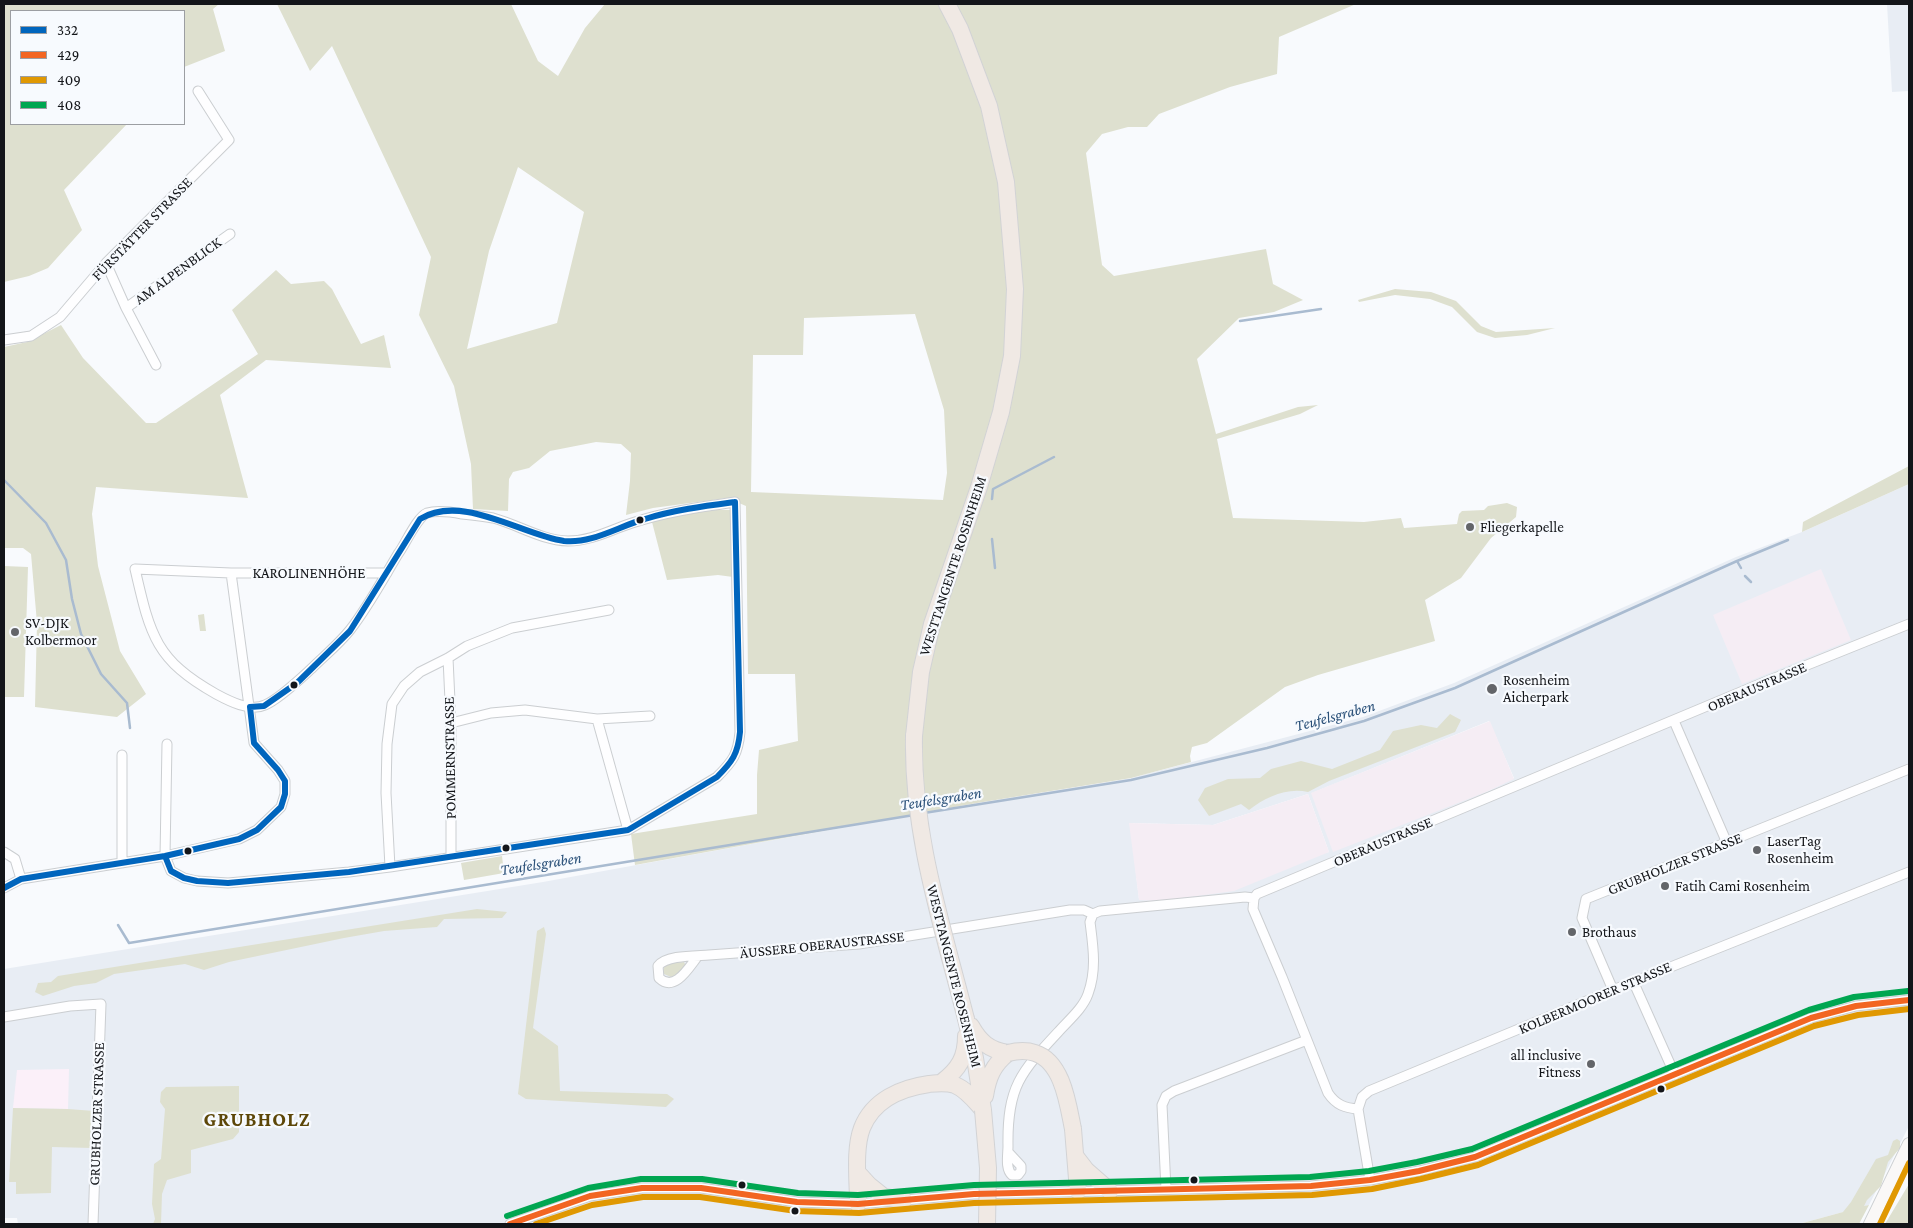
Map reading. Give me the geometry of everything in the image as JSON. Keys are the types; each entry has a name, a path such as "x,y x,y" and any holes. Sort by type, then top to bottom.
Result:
{"highway":[{"name":"WESTTANGENTE ROSENHEIM","path":"947,4 960,29 989,106 1006,182 1015,289 1012,356 1001,412 979,487 932,624 921,672 914,736 916,802 924,852 976,1058 988,1168 987,1224"},
{"path":"966,1019 976,1036 991,1049 1008,1053 1018,1051 1034,1052 1041,1055 1054,1068 1063,1089 1073,1129 1078,1191"},
{"path":"942,1082 952,1074 965,1054 966,1019"},
{"path":"983,1110 991,1072 997,1061 1008,1053"},
{"path":"858,1204 858,1142 868,1115 887,1098 906,1088 942,1082 955,1085 964,1091 983,1110"},
{"path":"1076,1157 1086,1170 1110,1191"},
{"path":"858,1173 869,1186 884,1197 904,1200"}],"main road":[{"path":"1872,1220 1909,1144"}],"street":[{"name":"FÜRSTÄTTER STRASSE","path":"4,340 31,336 60,317 106,262 229,140 198,91"},
{"name":"AM ALPENBLICK","path":"126,308 230,234"},
{"name":"AM ALPENBLICK","path":"106,262 126,308 156,365"},
{"name":"KAROLINENHÖHE","path":"387,573 230,573 135,569 146,616 156,643 175,666 201,686 222,697 250,706 264,706 297,683 350,631 387,573 424,515 447,511 491,518 544,537 567,541 592,538 631,523 682,510 735,502 740,732 738,750 717,777 628,830"},
{"name":"KAROLINENHÖHE","path":"230,573 250,706"},
{"path":"390,867 386,793 387,744 392,704 404,686 420,672 467,646 512,628 610,610"},
{"name":"OBERAUSTRASSE","path":"1093,914 1100,911 1119,909 1245,897 1254,898 1257,894 1909,624"},
{"name":"POMMERNSTRASSE","path":"448,658 451,723 451,857"},
{"path":"4,888 22,879 165,856 239,839 257,830 281,807 285,794 284,781 278,770 254,743 250,706"},
{"path":"451,723 491,713 526,710 597,719 650,716"},
{"path":"167,744 165,856 171,871 184,878 198,881 228,883 390,867 628,830 597,719"},
{"path":"1674,721 1727,843"},
{"path":"122,755 122,863"},
{"name":"GRUBHOLZER STRASSE","path":"1613,990 1582,918 1586,900 1909,769"},
{"path":"4,852 15,859 22,879"},
{"name":"KOLBERMOORER STRASSE","path":"1358,1108 1362,1097 1369,1091 1633,981 1909,872"},
{"path":"1254,898 1253,909 1328,1093 1333,1100 1348,1108 1358,1108 1370,1180"},
{"name":"ÄUSSERE OBERAUSTRASSE","path":"698,956 859,944 1070,910 1084,910 1093,914"},
{"path":"1008,1152 1010,1109 1020,1075 1077,1012 1088,995 1094,959 1090,922 1093,914"},
{"path":"1633,981 1675,1075"},
{"path":"510,1224 590,1196 642,1188 701,1188 797,1202 858,1204 974,1194 1311,1186 1370,1180 1419,1171 1475,1157 1811,1018 1856,1006 1909,1000"},
{"name":"GRUBHOLZER STRASSE","path":"4,1017 70,1006 101,1004 93,1224"},
{"path":"1166,1189 1162,1105 1166,1096 1174,1091 1307,1040"}],"shaded area":[{"path":"1887,4 1909,4 1909,91 1892,92"},
{"path":"1909,484 1909,1126 1869,1205 1799,1224 18,1224 17,1218 4,1218 4,969 543,882 977,803 1131,778 1363,717 1454,683 1736,557 1802,532","holes":["1489,721 1514,778 1486,792 1312,793","1308,794 1329,852 1139,899 1130,823 1213,825"]},
{"path":"1821,569 1851,640 1742,684 1713,615"},
{"path":"1490,721 1514,779 1486,792 1333,852 1311,793"},
{"path":"1308,794 1329,852 1234,891 1160,901 1139,900 1129,823 1213,825"},
{"path":"69,1069 68,1109 13,1108 17,1070"}],"green space":[{"path":"4,4 219,4 213,9 225,51 185,67 185,10 10,10 10,125 126,125 64,190 82,230 48,268 29,276 4,282"},
{"path":"277,4 511,4 538,61 558,76 585,28 605,4 1356,4 1279,37 1277,74 1230,87 1159,114 1147,127 1128,127 1102,134 1086,153 1102,265 1114,276 1266,249 1273,284 1303,300 1274,312 1239,318 1197,359 1216,434 1298,407 1318,405 1300,414 1217,439 1233,518 1364,522 1401,518 1404,528 1457,524 1459,514 1462,511 1484,510 1488,506 1507,503 1517,507 1516,517 1491,538 1461,578 1425,600 1435,641 1318,675 1285,687 1207,743 1192,747 1191,762 1131,778 977,803 635,865 631,834 757,814 759,750 798,741 795,674 748,674 746,506 727,498 653,508 626,515 631,453 621,444 596,442 550,451 529,468 513,472 509,479 508,511 473,509 471,464 454,386 419,315 431,257 332,46 310,71","holes":["518,167 584,212 557,323 467,349 489,251","915,314 944,410 947,473 943,500 751,492 753,355 803,355 804,318"]},
{"path":"276,270 291,284 324,281 332,289 361,344 384,335 391,368 266,360 220,395 248,498 96,487 92,514 98,566 120,651 146,694 117,717 35,707 37,623 31,554 23,548 4,548 4,347 27,342 61,325 83,358 146,423 156,423 258,354 232,310"},
{"path":"1395,289 1431,292 1456,301 1481,326 1496,332 1555,328 1527,335 1495,338 1477,332 1452,307 1430,299 1395,295 1359,302 1358,300"},
{"path":"1909,466 1909,484 1802,532 1803,522"},
{"path":"705,510 730,510 733,577 718,575 667,580 652,522 670,515"},
{"name":"SV-DJK Kolbermoor","path":"4,566 28,567 24,697 4,697"},
{"path":"204,614 206,631 200,631 198,615"},
{"path":"1450,714 1461,720 1455,732 1329,781 1308,792 1285,792 1269,797 1249,810 1241,804 1209,816 1198,800 1205,788 1228,779 1260,778 1271,769 1301,761 1332,769 1380,750 1393,731 1421,725 1437,728"},
{"path":"502,856 504,873 464,880 461,863"},
{"path":"477,909 507,912 502,918 444,919 437,927 384,931 344,938 229,962 204,970 185,964 114,974 96,983 74,986 43,996 35,992 38,983 51,982 58,976"},
{"path":"544,927 546,934 533,1028 558,1046 560,1091 667,1094 674,1099 666,1107 526,1099 518,1094 537,931"},
{"path":"684,962 686,966 679,974 671,977 664,974 667,965"},
{"path":"239,1086 239,1132 233,1139 191,1150 191,1173 167,1180 162,1194 161,1224 153,1224 155,1219 152,1204 154,1164 161,1159 165,1109 160,1102 161,1092 166,1087"},
{"path":"13,1108 94,1111 92,1148 52,1147 51,1193 16,1194 16,1182 9,1182"},
{"path":"1897,1139 1900,1141 1900,1148 1888,1162 1881,1186 1867,1200 1864,1206 1869,1205 1859,1224 1799,1224 1843,1212 1851,1202 1876,1159 1888,1155 1893,1141"},
{"path":"1909,1184 1909,1224 1885,1224"}],"waterway":[{"path":"1240,321 1321,309"},
{"path":"992,499 993,489 1054,457"},
{"name":"Teufelsgraben","path":"4,480 46,523 66,560 72,599 81,634 101,674 127,703 130,728"},
{"path":"992,539 995,568"},
{"path":"1737,561 1788,540"},
{"name":"Teufelsgraben","path":"924,813 1131,780 1267,748 1364,721 1455,688 1737,561 1741,568"},
{"name":"Teufelsgraben","path":"1745,576 1751,582"},
{"name":"Teufelsgraben","path":"118,925 129,943 914,815"}],"transit line":[{"name":"332","path":"250,707 264,706 297,683 350,631 420,519 437,512 473,513 547,537 574,541 595,537 635,522 667,513 735,502"},
{"name":"332","path":"165,856 171,871 184,878 197,881 228,883 349,872 628,830 717,777 727,767 733,757 738,746 740,732 735,502"},
{"name":"332","path":"4,888 21,879 165,856 239,839 257,830 281,807 285,794 285,781 278,770 254,743 250,707"},
{"name":"408","path":"507,1216 588,1188 641,1179 702,1179 798,1193 858,1195 974,1185 1310,1177 1369,1171 1472,1149 1809,1010 1854,997 1908,991"},
{"name":"429","path":"510,1224 590,1196 642,1188 701,1188 797,1202 858,1204 974,1194 1311,1186 1370,1180 1419,1171 1475,1157 1811,1018 1856,1006 1909,1000"},
{"name":"409","path":"536,1224 592,1205 643,1197 700,1197 796,1211 859,1213 974,1203 1312,1195 1372,1189 1478,1165 1814,1026 1858,1015 1909,1009"},
{"name":"409","path":"1880,1224 1909,1163"}],"place":[{"name":"Fliegerkapelle","path":"1470,527"},
{"name":"SV-DJK Kolbermoor","path":"15,632"},
{"name":"Rosenheim Aicherpark","path":"1492,689"},
{"name":"LaserTag Rosenheim","path":"1757,850"},
{"name":"Fatih Cami Rosenheim","path":"1665,886"},
{"name":"Brothaus","path":"1572,932"},
{"name":"all inclusive Fitness","path":"1591,1064"}],"district":[{"name":"GRUBHOLZ","path":"257,1120"}]}
